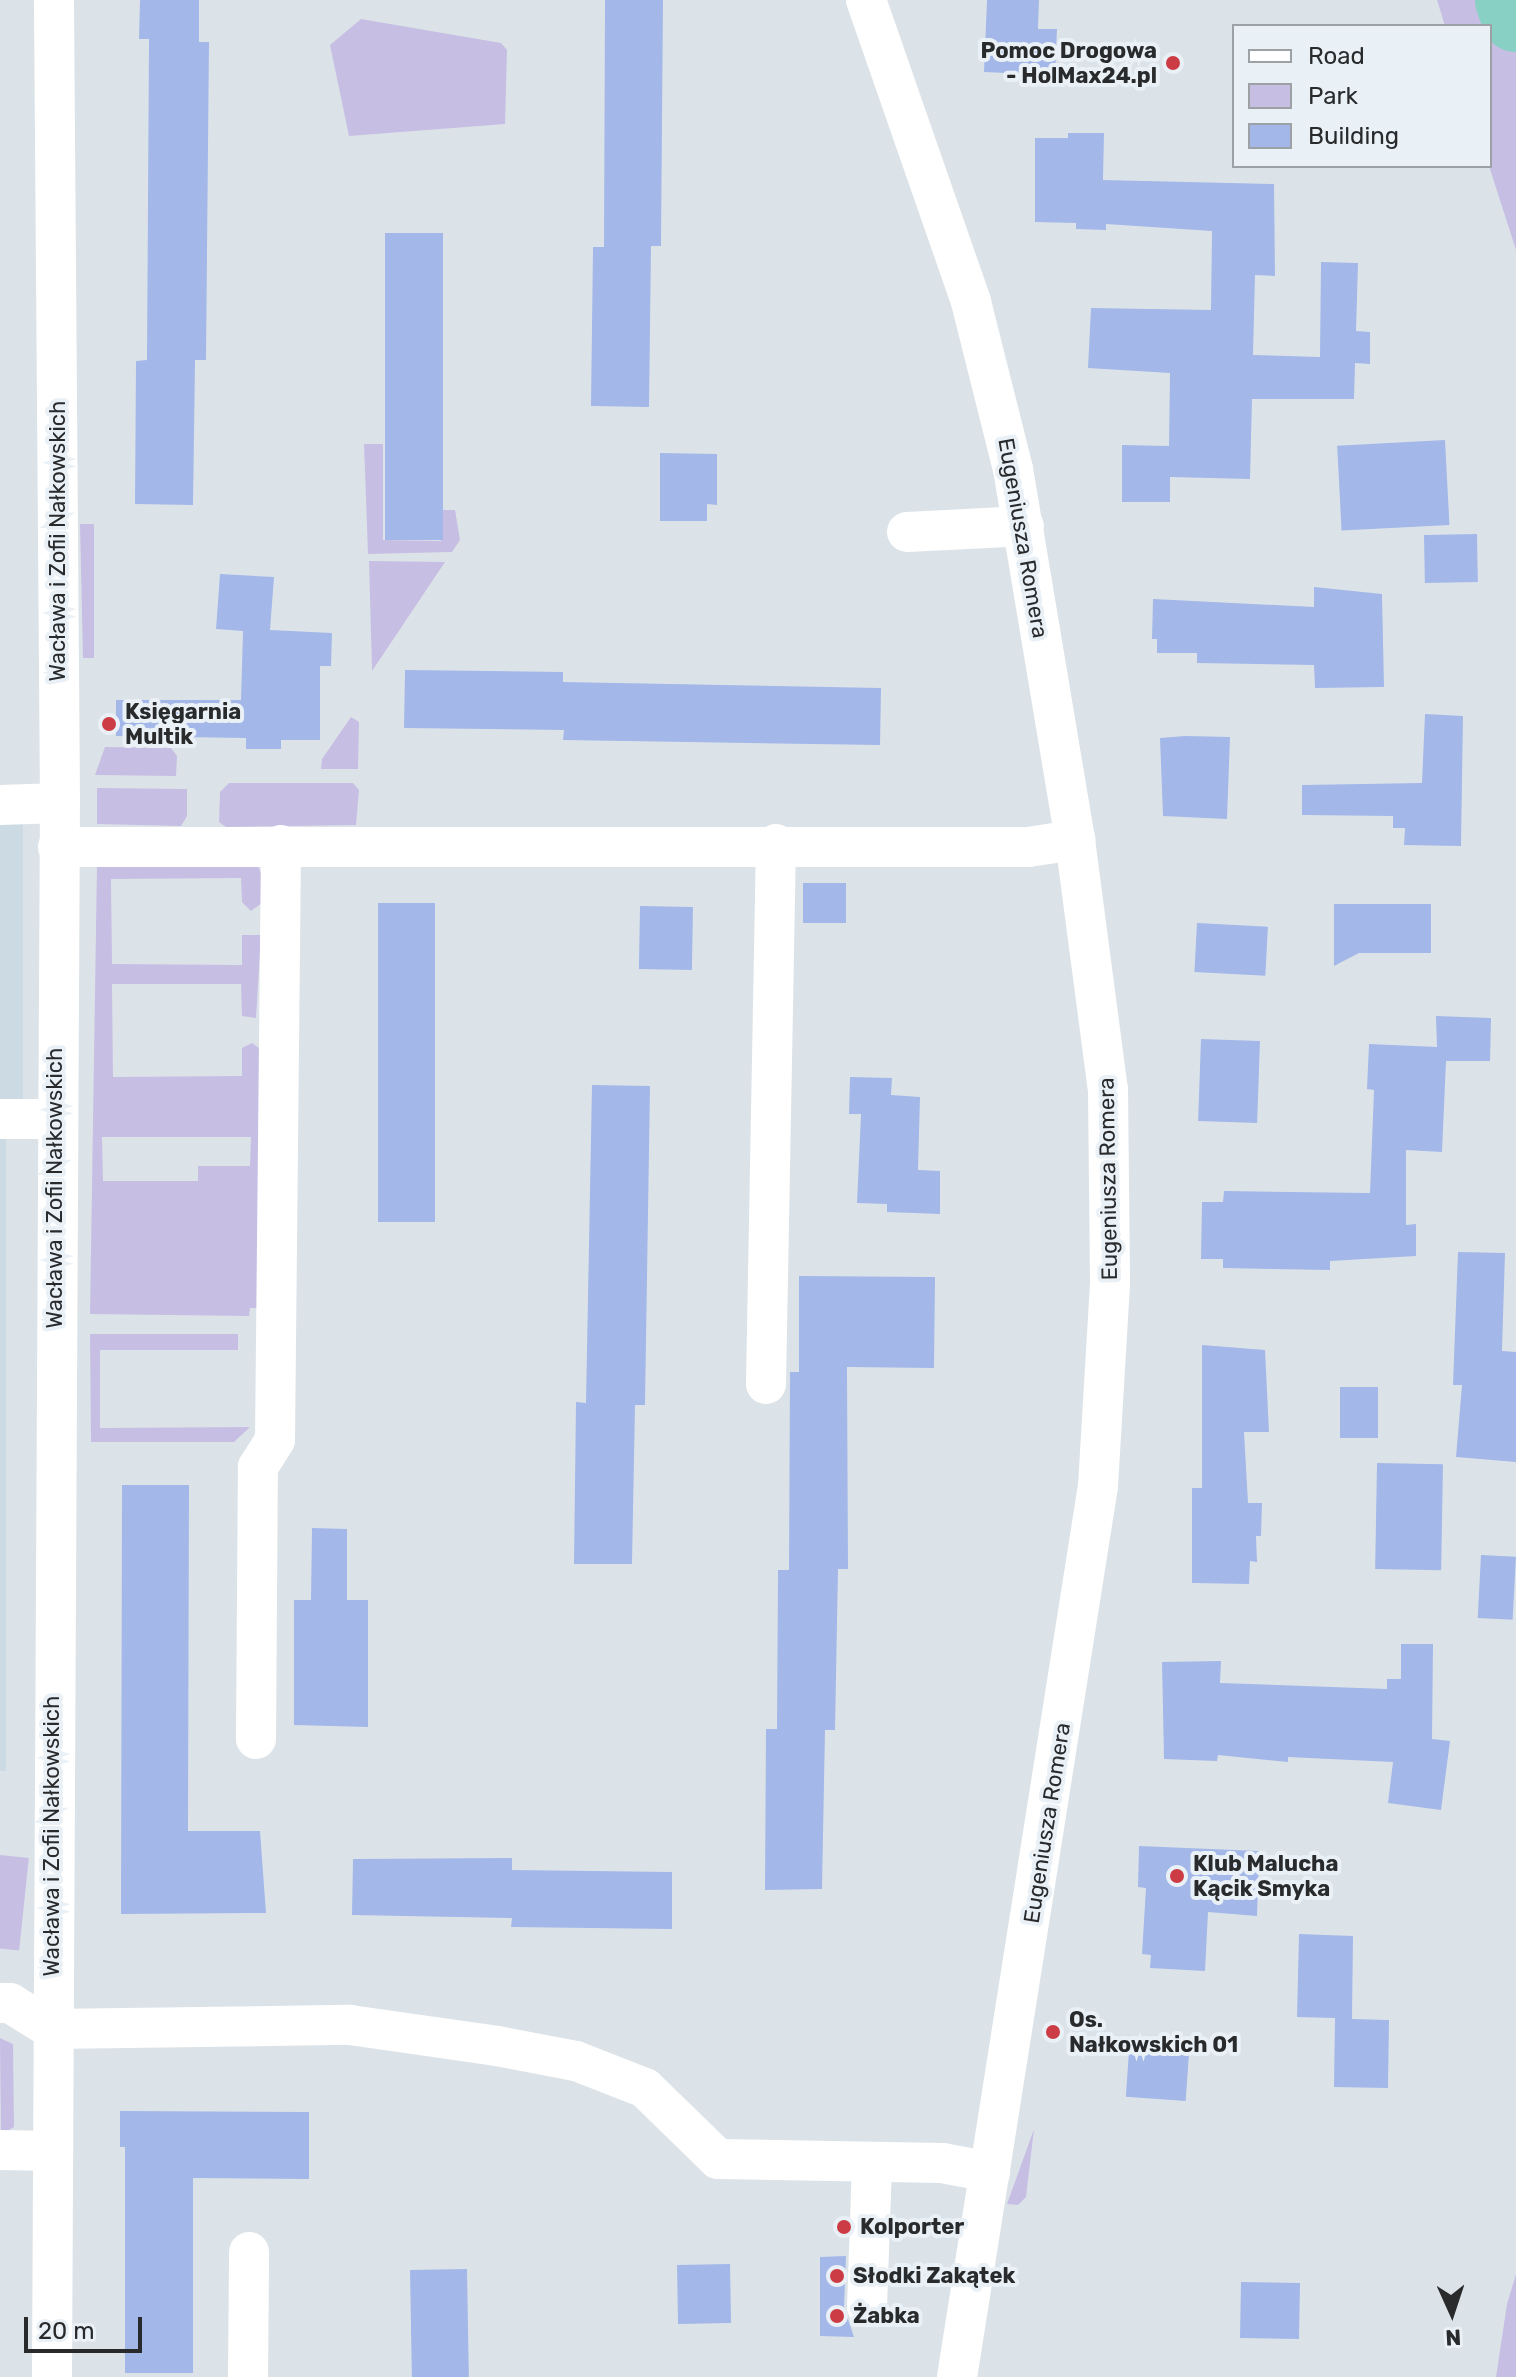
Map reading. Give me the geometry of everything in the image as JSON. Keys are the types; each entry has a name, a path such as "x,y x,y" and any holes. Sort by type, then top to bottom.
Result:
{"street":[{"name":"Wacława i Zofii Nałkowskich","path":"52,2377 55,1119 60,803 54,0"},
{"name":"Eugeniusza Romera","path":"866,0 971,302 1024,526 1075,840 1108,1089 1106,1378 1083,1601 957,2377"},
{"path":"907,532 1024,526"},
{"path":"0,805 60,803"},
{"path":"58,847 776,844 1028,847 1075,840"},
{"path":"766,1384 776,844"},
{"path":"256,1739 258,1467 275,1440 281,845"},
{"path":"0,1119 55,1119"},
{"path":"0,2003 10,2003 52,2029 264,2025 395,2030 576,2061 645,2088 718,2159 942,2163 990,2172"},
{"path":"0,2150 52,2151"},
{"path":"867,2307 872,2162"},
{"path":"248,2377 249,2252"}],"shaded area":[{"path":"0,822 23,822 23,1105 0,1105"},
{"path":"0,1133 6,1133 6,1771 0,1771"}],"green space":[{"path":"1437,0 1516,0 1516,250 1490,168 1492,24 1444,24"},
{"path":"361,19 501,43 507,50 505,124 349,136 330,45"},
{"path":"364,444 383,444 383,540 441,541 442,510 455,510 460,540 452,552 368,554"},
{"path":"80,524 94,524 94,658 83,658"},
{"path":"369,561 445,562 372,671 372,670"},
{"path":"351,717 359,722 358,769 321,769 322,759"},
{"path":"105,747 171,748 177,756 176,776 95,775"},
{"path":"229,783 353,783 359,790 356,825 226,827 219,822 220,792"},
{"path":"97,788 187,789 187,816 181,826 97,824"},
{"path":"97,864 258,866 262,876 262,903 251,911 242,902 241,878 111,879 112,964 242,965 242,935 261,935 256,1018 242,1016 241,984 112,984 113,1077 242,1076 242,1048 252,1043 259,1048 258,1308 250,1308 249,1316 90,1314","holes":["102,1137 251,1137 250,1166 198,1166 198,1181 103,1181"]},
{"path":"90,1334 238,1334 238,1350 100,1350 100,1428 250,1427 234,1442 91,1442"},
{"path":"0,1855 29,1858 19,1951 0,1949"},
{"path":"0,2038 13,2044 14,2127 1,2135"},
{"path":"1034,2129 1026,2197 1018,2205 1007,2204"},
{"path":"1516,2274 1516,2377 1496,2377 1507,2304"}],"building":[{"path":"140,0 199,0 199,42 209,42 206,360 195,360 193,505 135,504 136,361 147,360 149,39 139,39"},
{"path":"605,0 663,0 661,246 651,246 649,407 591,406 593,247 604,247"},
{"path":"987,0 1039,0 1038,29 1057,29 1055,75 984,72"},
{"path":"1068,133 1104,133 1103,180 1274,184 1275,276 1255,275 1253,355 1320,357 1321,262 1358,263 1356,331 1370,332 1370,364 1355,363 1354,399 1252,399 1250,479 1170,477 1170,502 1122,502 1122,445 1169,446 1170,373 1088,368 1091,308 1211,310 1212,231 1106,224 1106,230 1076,229 1076,223 1035,222 1035,138 1068,138"},
{"path":"385,233 443,233 443,540 385,540"},
{"path":"1445,440 1449,525 1342,531 1337,446"},
{"path":"660,453 717,454 717,505 707,504 707,521 660,521"},
{"path":"1477,534 1478,582 1425,583 1424,535"},
{"path":"220,574 274,577 270,630 332,633 331,666 320,666 320,740 281,740 281,749 246,749 246,738 116,736 116,700 241,700 243,631 216,629"},
{"path":"1314,587 1382,594 1384,687 1315,688 1314,665 1197,663 1197,653 1157,653 1157,639 1152,639 1153,599 1314,607"},
{"path":"405,670 563,672 563,682 881,688 880,745 563,740 564,730 404,728"},
{"path":"1425,714 1463,716 1461,846 1404,845 1405,828 1393,828 1393,816 1302,815 1302,785 1422,783"},
{"path":"1230,737 1227,819 1163,816 1160,738"},
{"path":"803,883 846,883 846,923 803,923"},
{"path":"378,903 435,903 435,1222 378,1222"},
{"path":"1334,904 1431,904 1431,953 1359,953 1334,966"},
{"path":"640,906 693,907 692,970 639,969"},
{"path":"1197,923 1268,927 1265,976 1194,972"},
{"path":"1436,1016 1491,1018 1490,1061 1446,1061 1442,1152 1406,1150 1406,1225 1416,1224 1416,1256 1330,1261 1330,1270 1223,1268 1223,1259 1201,1259 1202,1202 1223,1202 1224,1191 1370,1193 1374,1090 1367,1089 1369,1044 1437,1047"},
{"path":"1201,1039 1260,1041 1257,1123 1198,1121"},
{"path":"850,1077 892,1078 891,1095 920,1097 918,1170 940,1171 940,1214 887,1212 887,1204 857,1203 861,1114 849,1114"},
{"path":"592,1085 650,1086 645,1405 635,1405 632,1564 574,1564 576,1402 586,1403"},
{"path":"1458,1252 1505,1253 1502,1351 1516,1352 1516,1462 1456,1457 1462,1385 1453,1385"},
{"path":"799,1276 935,1277 934,1368 847,1367 848,1569 838,1569 835,1730 825,1730 822,1889 765,1890 766,1729 777,1729 778,1570 789,1570 790,1372 799,1372"},
{"path":"1202,1345 1265,1350 1269,1432 1244,1432 1248,1503 1262,1503 1261,1536 1256,1536 1257,1562 1250,1561 1249,1584 1192,1583 1192,1488 1202,1488"},
{"path":"1340,1387 1378,1387 1378,1438 1340,1438"},
{"path":"1377,1463 1443,1464 1441,1570 1375,1569"},
{"path":"122,1485 189,1485 188,1831 260,1831 266,1913 121,1914"},
{"path":"312,1528 347,1529 347,1600 368,1600 368,1727 294,1725 294,1600 311,1600"},
{"path":"1481,1555 1516,1557 1513,1620 1478,1618"},
{"path":"1401,1644 1433,1644 1432,1739 1450,1741 1441,1810 1388,1803 1393,1762 1288,1757 1288,1762 1218,1755 1217,1761 1164,1759 1162,1662 1221,1661 1220,1683 1387,1689 1387,1679 1401,1679"},
{"path":"1139,1846 1259,1851 1257,1916 1208,1912 1205,1971 1150,1968 1151,1955 1142,1954 1146,1888 1138,1887"},
{"path":"512,1858 512,1870 672,1872 672,1929 511,1927 512,1918 352,1915 353,1859"},
{"path":"1299,1934 1353,1936 1352,2019 1389,2020 1388,2088 1334,2087 1335,2018 1297,2017"},
{"path":"1130,2037 1190,2041 1186,2101 1126,2097"},
{"path":"120,2111 309,2112 309,2179 193,2178 193,2373 125,2373 125,2147 120,2147"},
{"path":"846,2256 844,2307 854,2337 820,2336 820,2257"},
{"path":"730,2264 731,2323 678,2324 677,2265"},
{"path":"467,2269 469,2377 412,2377 410,2270"},
{"path":"1241,2282 1300,2283 1299,2339 1240,2338"}],"waterway":[{"path":"1510,0 1516,17"}],"place":[{"name":"Pomoc Drogowa - HolMax24.pl","path":"1173,63"},
{"name":"Księgarnia Multik","path":"109,724"},
{"name":"Klub Malucha Kącik Smyka","path":"1177,1876"},
{"name":"Os. Nałkowskich 01","path":"1053,2032"},
{"name":"Kolporter","path":"844,2227"},
{"name":"Słodki Zakątek","path":"837,2276"},
{"name":"Żabka","path":"837,2316"}]}
